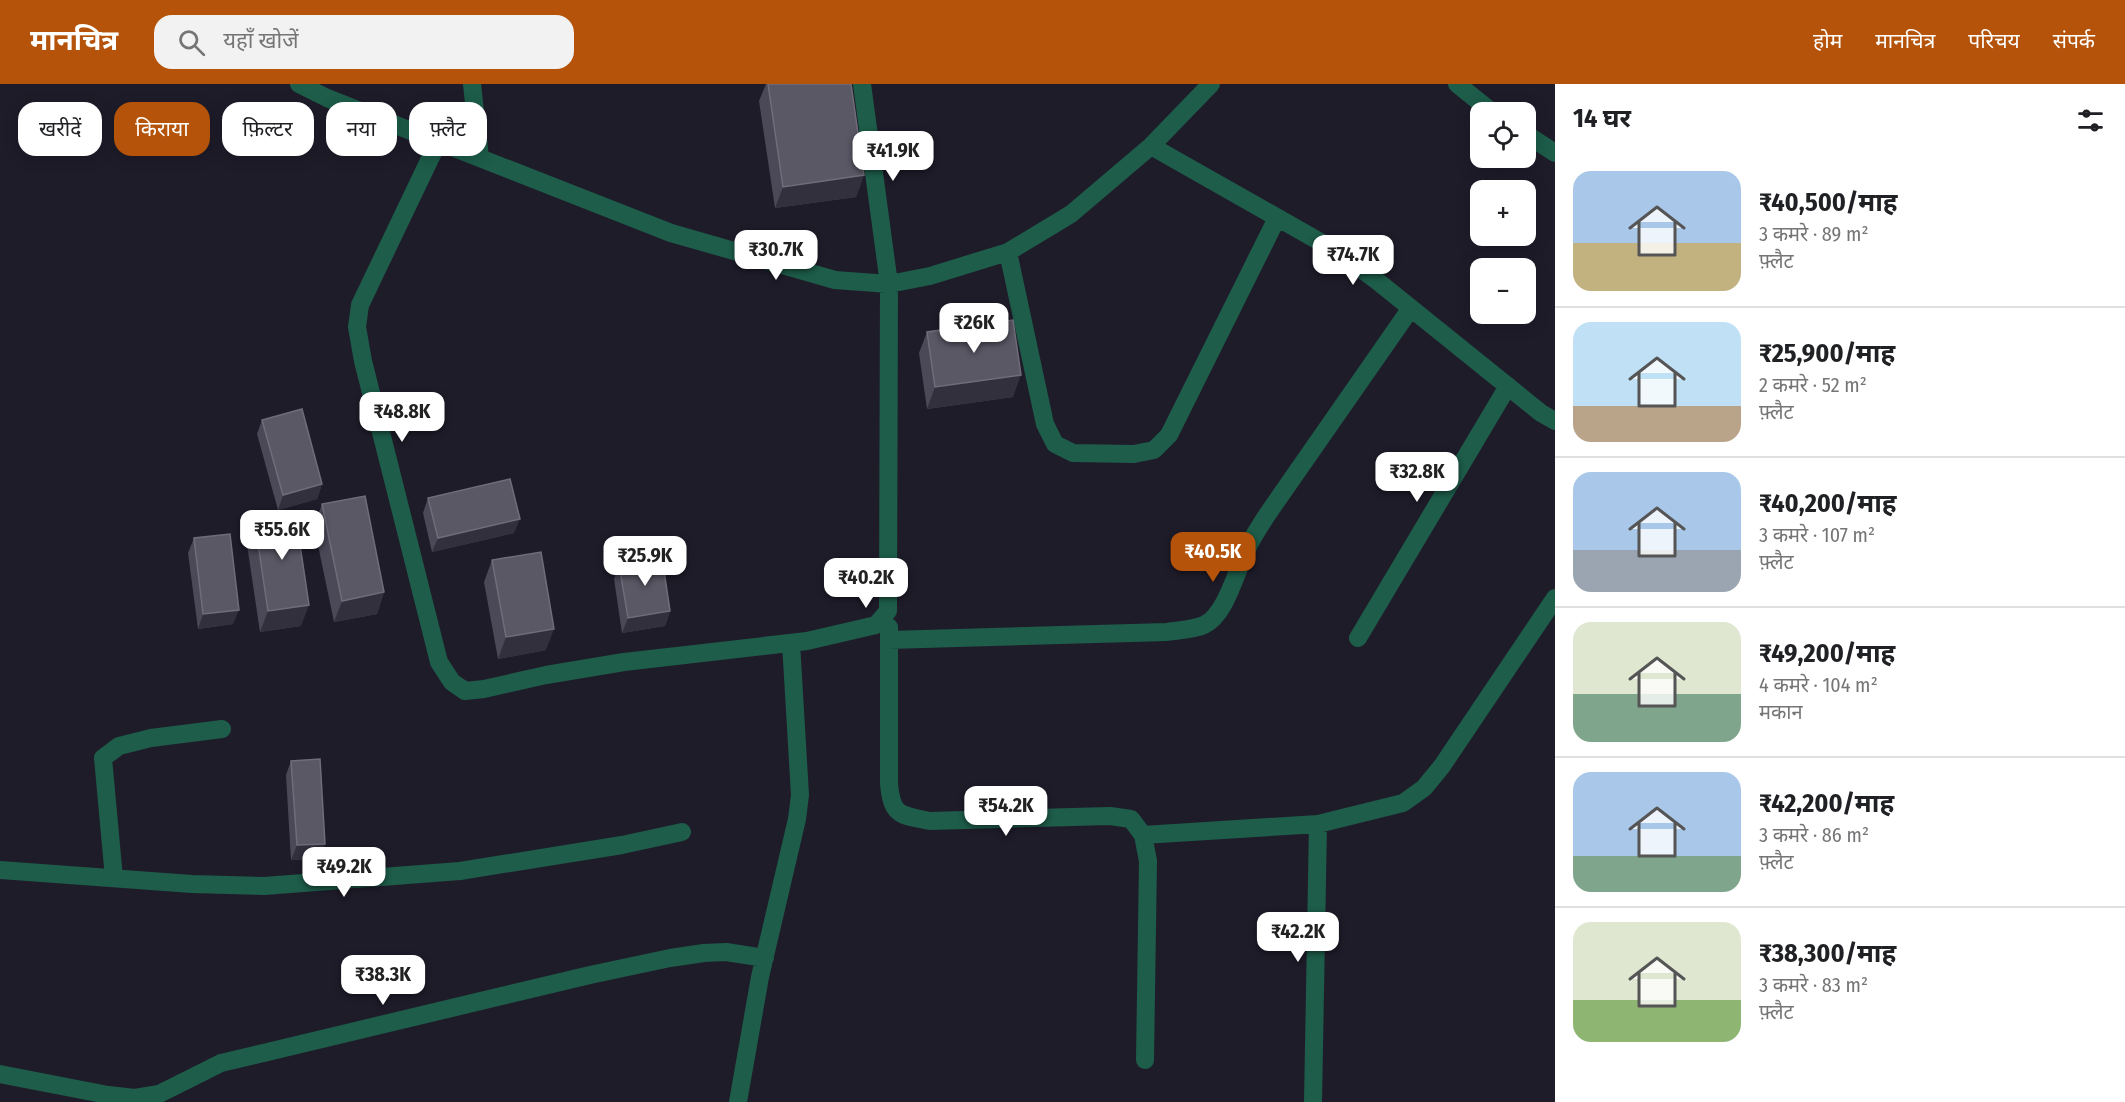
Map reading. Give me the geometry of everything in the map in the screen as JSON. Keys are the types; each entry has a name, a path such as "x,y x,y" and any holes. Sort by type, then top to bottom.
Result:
{"street":[{"path":"298,84 409,131"},
{"path":"472,84 480,158"},
{"path":"862,84 889,284 888,611 891,802 902,816 930,821 1110,816 1131,819 1143,835 1148,861 1145,1060"},
{"path":"475,156 671,233 835,279 889,284 930,276 1008,252 1071,214 1152,146 1211,84"},
{"path":"1457,84 1480,102"},
{"path":"1536,141 1555,153"},
{"path":"1152,146 1338,252 1412,308 1541,413 1555,421"},
{"path":"431,156 360,305 357,327 363,362 439,662 452,682 465,691 484,689 546,675 624,663 791,643 876,625 888,611"},
{"path":"1008,252 1045,424 1055,444 1073,453 1134,454 1154,450 1169,435 1277,218"},
{"path":"889,640 1167,632 1203,626 1217,616 1248,546 1269,512 1412,308"},
{"path":"1358,638 1508,386"},
{"path":"1143,835 1318,824 1403,803 1424,788 1442,766 1555,598"},
{"path":"738,1102 765,958 797,819 800,795 791,643"},
{"path":"114,878 104,758 119,746 150,738 222,729"},
{"path":"1313,1102 1318,824"},
{"path":"0,870 192,884 264,886 460,871 682,832"},
{"path":"0,1074 135,1098 159,1094 221,1063 601,973 704,953 726,952 765,958"}],"building":[{"path":"768,84 851,84 864,175 783,187"},
{"path":"1013,320 1021,375 935,387 927,332"},
{"path":"302,409 322,484 283,495 262,420"},
{"path":"510,479 520,519 438,538 428,498"},
{"path":"365,496 384,592 342,601 322,504"},
{"path":"295,511 309,605 268,611 254,517"},
{"path":"230,534 239,610 203,614 194,538"},
{"path":"541,552 554,629 506,637 492,560"},
{"path":"662,557 670,611 628,618 619,564"},
{"path":"320,759 325,844 297,845 291,761"}]}
